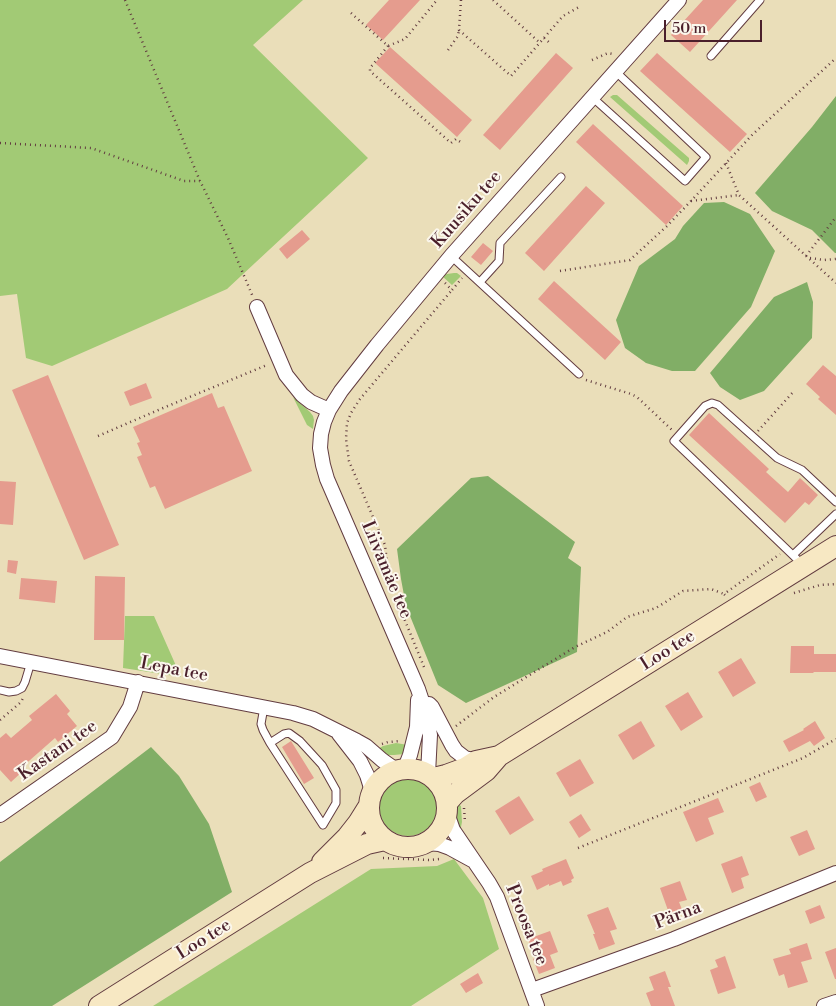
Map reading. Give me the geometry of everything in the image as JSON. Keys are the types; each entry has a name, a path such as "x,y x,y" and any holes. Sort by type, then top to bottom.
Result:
{"street":[{"name":"Kuusiku tee","path":"323,465 320,448 321,434 329,410 341,391 377,344 451,256 679,0"},
{"path":"257,307 286,375 302,395 311,402 329,410"},
{"name":"Liivamäe tee","path":"323,465 327,479 418,689 429,724 431,776"},
{"name":"Loo tee","path":"447,808 455,794 486,771 499,756 798,561 836,546"},
{"name":"Lepa tee","path":"0,656 293,713 313,719 357,741 382,760 400,769"},
{"name":"Kastani tee","path":"0,814 112,737 130,707 138,682"},
{"path":"418,689 432,708 456,752 476,762"},
{"name":"Liivamäe tee","path":"400,769 410,755 417,727 418,689"},
{"name":"Lepa tee","path":"337,732 360,761 367,775 370,799"},
{"name":"Loo tee","path":"431,776 446,775 476,762 499,756"},
{"path":"400,769 421,770 431,776 445,793 447,808 445,822 440,830 434,838 418,846 401,847 393,844 383,849 378,833 372,825 369,816 370,799 382,778 400,769"},
{"name":"Loo tee","path":"310,874 347,837 358,823 370,799"},
{"name":"Proosa tee","path":"447,808 453,830 497,897 537,1006"},
{"name":"Proosa tee","path":"426,843 439,844 450,848 474,862"},
{"name":"Loo tee","path":"99,1006 310,874 367,844 383,849"},
{"name":"Pärna","path":"532,990 674,939 836,873"},
{"path":"824,1006 836,1002"}],"lane":[{"path":"710,56 760,0"},
{"path":"592,97 685,181 706,157 615,71"},
{"path":"480,282 499,261 500,243 561,176"},
{"path":"451,256 579,374"},
{"path":"836,502 802,470 777,458 718,405 712,402 705,406 674,441 798,561 836,514"},
{"path":"0,690 9,692 22,688 31,662"},
{"path":"264,707 261,724 270,743 323,825 336,803 336,790 322,765 300,741 289,733 270,743"}],"path":[{"path":"125,0 200,181 228,238 257,307"},
{"path":"437,0 405,39 388,46 370,68 370,71 451,143 456,140 462,143"},
{"path":"448,50 458,36 461,0"},
{"path":"493,0 540,43"},
{"path":"459,30 511,76 563,16 579,7"},
{"path":"351,12 388,46"},
{"path":"544,38 551,44"},
{"path":"592,60 608,54 619,57"},
{"path":"560,272 630,260 691,202 753,134 836,58"},
{"path":"0,144 91,148 184,181 200,181"},
{"path":"726,163 739,195 836,283"},
{"path":"691,202 739,195"},
{"path":"808,257 836,217"},
{"path":"808,257 824,260 836,259"},
{"path":"425,668 395,596 388,571 384,545 349,461 346,439 347,423 360,399 468,272"},
{"path":"440,278 452,290"},
{"path":"98,436 270,364"},
{"path":"579,374 587,382 637,397 675,433 674,441"},
{"path":"753,437 794,391"},
{"path":"453,729 494,697 575,646 607,632 627,617 656,608 683,591 711,589 724,594"},
{"path":"578,848 804,758 836,738"},
{"path":"376,747 388,742 402,741"},
{"path":"383,849 430,860 441,858"}],"green space":[{"path":"0,0 303,0 253,45 368,158 227,289 52,366 26,358 17,294 0,296"},
{"path":"617,95 689,158 687,165 610,97"},
{"path":"836,96 835,253 812,230 772,211 755,193"},
{"path":"724,202 750,214 775,251 751,307 695,371 672,371 646,363 625,348 616,320 639,266 675,239 683,226 704,203"},
{"path":"457,273 461,276 452,285 442,276 447,274"},
{"path":"807,282 813,302 812,338 764,391 740,400 720,387 710,373 774,297"},
{"path":"293,397 313,416 313,429 307,425"},
{"path":"488,476 575,542 568,558 581,567 577,652 466,703 438,685 406,606 397,549 471,478"},
{"path":"125,616 154,616 181,677 123,668"},
{"path":"396,743 408,745 404,754 388,755 378,749 383,746"},
{"path":"151,747 179,776 209,824 232,892 52,1006 0,1006 0,862"},
{"path":"402,778 414,778 429,786 437,801 437,813 429,828 414,836 402,836 387,828 379,813 379,801 387,786"},
{"path":"456,803 461,806 462,822 460,832 454,818"},
{"path":"454,859 483,898 499,949 411,1006 153,1006 371,869 437,866"}],"building":[{"path":"389,0 420,0 383,40 366,25"},
{"path":"703,0 737,0 690,52 671,35"},
{"path":"390,47 472,120 457,137 375,63"},
{"path":"556,53 573,68 500,150 483,135"},
{"path":"657,53 747,134 730,152 640,71"},
{"path":"593,124 683,206 666,225 576,142"},
{"path":"586,186 605,203 544,271 525,253"},
{"path":"302,230 310,239 287,259 279,249"},
{"path":"483,243 493,251 481,265 471,257"},
{"path":"554,281 621,342 605,360 538,299"},
{"path":"823,365 836,376 836,415 818,399 820,397 806,384"},
{"path":"48,375 119,545 84,560 12,390"},
{"path":"146,383 152,398 130,406 124,392"},
{"path":"212,393 218,408 224,406 252,471 165,509 155,486 150,488 137,457 142,455 137,443 140,442 133,427"},
{"path":"709,413 769,469 766,472 788,492 800,478 818,495 809,505 805,502 785,523 689,435"},
{"path":"0,481 16,482 13,525 0,524"},
{"path":"8,560 18,561 16,574 7,572"},
{"path":"95,576 125,577 124,640 94,640"},
{"path":"21,578 57,581 55,603 19,599"},
{"path":"791,646 814,646 814,654 836,654 836,672 790,673"},
{"path":"741,658 756,683 733,697 718,672"},
{"path":"688,692 703,717 681,731 665,706"},
{"path":"56,694 70,711 67,714 77,726 58,742 55,738 21,768 23,771 11,782 0,770 0,738 6,733 11,738 32,720 29,716"},
{"path":"641,721 655,746 633,760 618,735"},
{"path":"815,721 825,738 814,746 810,741 789,752 783,741 804,730"},
{"path":"291,741 314,778 304,784 282,747"},
{"path":"580,759 594,783 570,797 556,773"},
{"path":"760,782 767,797 756,802 749,787"},
{"path":"519,796 534,820 510,835 495,811"},
{"path":"718,798 724,812 708,818 714,834 696,842 683,812"},
{"path":"581,814 591,830 579,838 569,822"},
{"path":"807,830 815,849 799,856 790,837"},
{"path":"742,856 749,875 741,878 744,888 732,893 721,864"},
{"path":"566,859 574,878 571,880 572,882 563,886 561,881 537,890 531,876"},
{"path":"680,881 687,900 679,902 683,912 670,916 660,888"},
{"path":"820,905 825,918 810,924 805,911"},
{"path":"608,907 617,929 610,931 615,944 599,950 587,915"},
{"path":"550,931 558,952 550,955 555,968 539,974 528,939"},
{"path":"807,943 812,959 801,962 808,982 788,988 784,974 779,976 773,959 791,954 789,949"},
{"path":"836,948 836,979 835,979 825,952"},
{"path":"725,956 736,988 718,994 710,970 718,967 715,960"},
{"path":"665,971 671,987 668,987 675,1006 651,1006 646,993 654,990 649,977"},
{"path":"478,973 483,983 466,993 460,984"}]}
